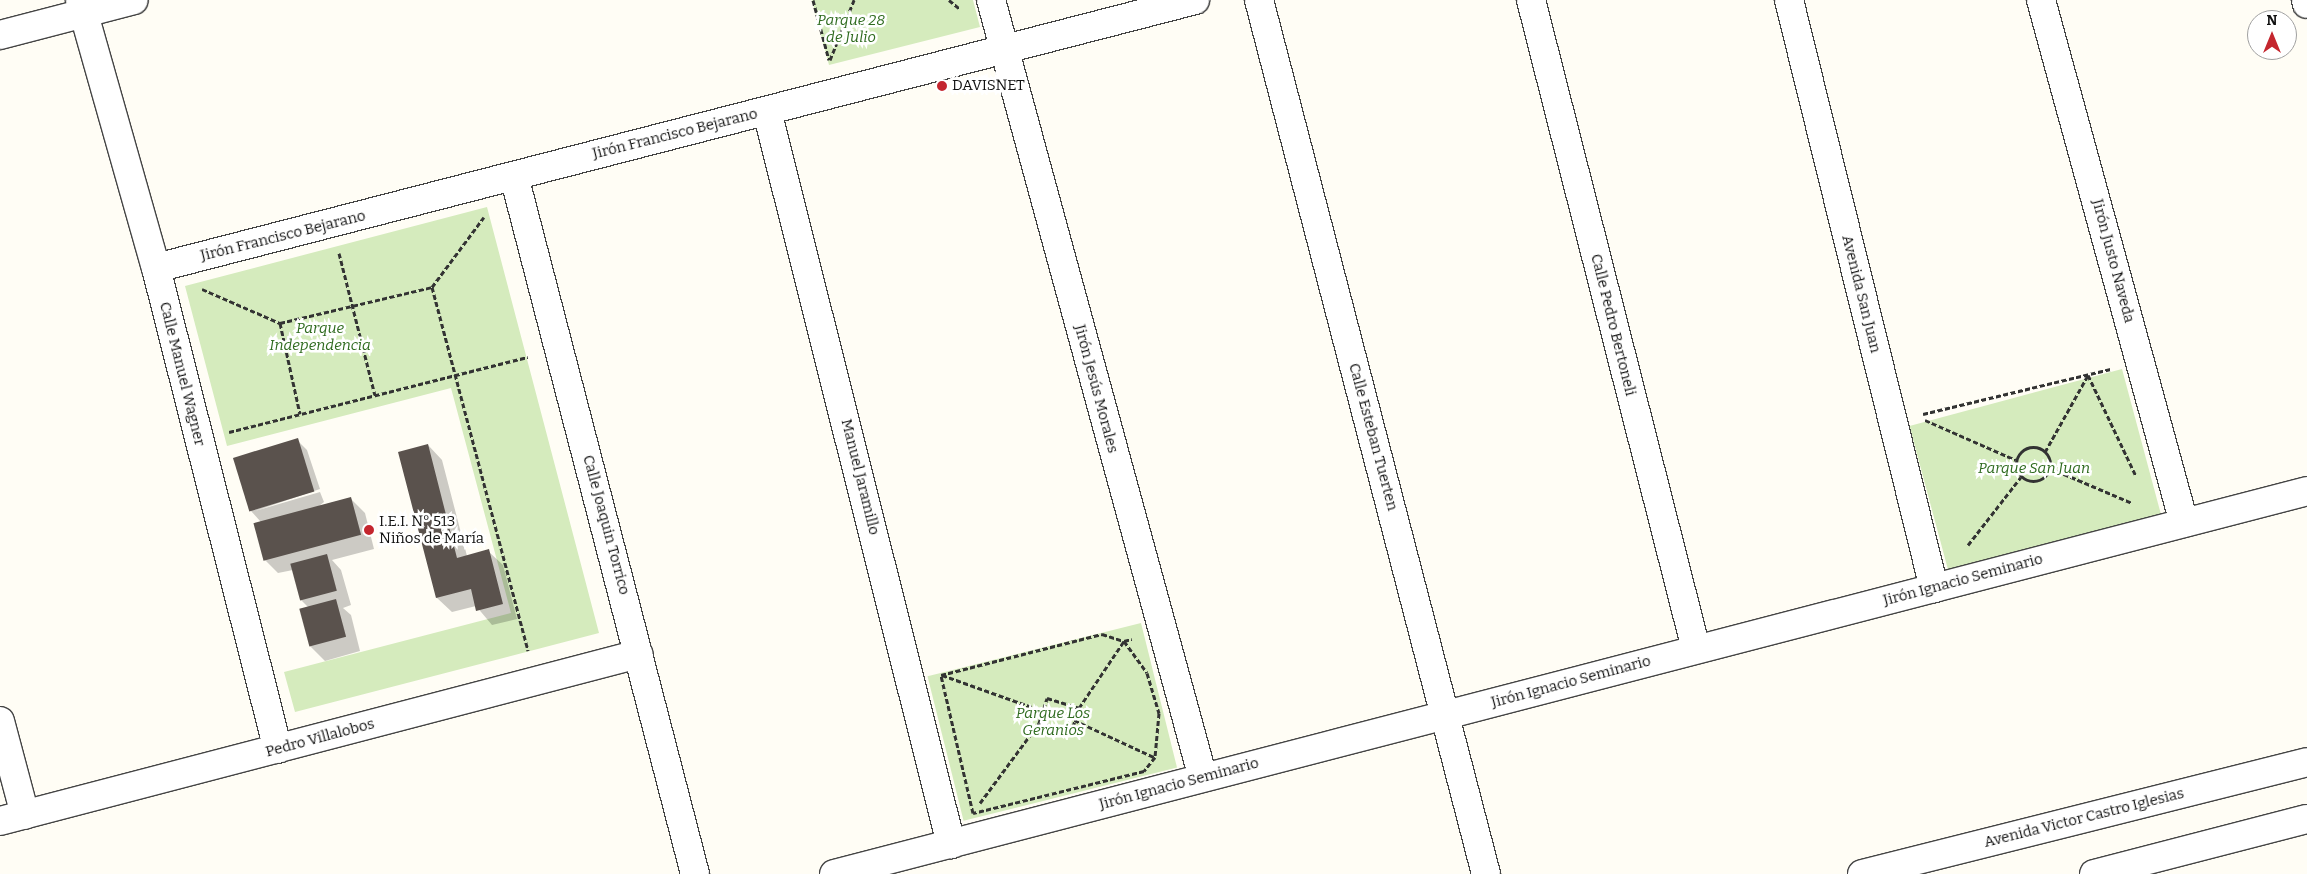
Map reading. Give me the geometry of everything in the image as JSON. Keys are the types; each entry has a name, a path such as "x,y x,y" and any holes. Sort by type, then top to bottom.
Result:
{"street":[{"path":"0,35 82,7 134,0"},
{"name":"Jirón Jesús Morales","path":"991,0 1161,630 1203,778"},
{"name":"Jirón Francisco Bejarano","path":"156,268 1195,0"},
{"name":"Calle Esteban Tuerten","path":"1259,0 1486,874"},
{"name":"Calle Pedro Bertoneli","path":"1531,0 1696,649"},
{"name":"Avenida San Juan","path":"1789,0 1934,588"},
{"name":"Jirón Justo Naveda","path":"2042,0 2184,523"},
{"path":"2306,0 2307,4"},
{"name":"Calle Manuel Wagner","path":"82,7 156,268 278,749"},
{"name":"Manuel Jaramillo","path":"766,111 951,844"},
{"name":"Calle Joaquin Torrico","path":"514,176 696,874"},
{"name":"Jirón Ignacio Seminario","path":"834,874 2307,491"},
{"name":"Pedro Villalobos","path":"12,818 639,654"},
{"path":"0,721 12,818"},
{"name":"Avenida Victor Castro Iglesias","path":"1862,874 2307,762"},
{"path":"2094,874 2307,819"}],"path":[{"path":"813,0 837,92"},
{"path":"828,60 854,0"},
{"path":"828,60 838,58"},
{"path":"156,268 280,323 432,287 514,176"},
{"path":"331,223 375,395"},
{"path":"432,287 536,682"},
{"path":"280,323 300,414"},
{"path":"199,440 560,349"},
{"path":"2016,460 1915,416 2140,362"},
{"path":"2050,468 2046,452 2088,375"},
{"path":"2088,375 2141,486"},
{"path":"2016,460 2028,448 2046,452"},
{"path":"2016,460 2021,477"},
{"path":"2021,477 2038,481 2050,468"},
{"path":"2050,468 2136,504"},
{"path":"1966,548 2021,477"},
{"path":"911,681 1102,634 1124,641 1161,630"},
{"path":"1039,723 1071,733 1079,708 1124,641"},
{"path":"973,813 1144,771 1155,758 1159,714 1154,692 1124,641"},
{"path":"941,675 1043,711"},
{"path":"941,675 973,813"},
{"path":"951,844 1039,723 1047,698 1079,708"},
{"path":"1074,720 1203,778"}],"green space":[{"name":"Parque 28 de Julio","path":"812,0 973,0 980,27 829,65"},
{"name":"Parque Independencia","path":"487,207 599,633 295,712 284,672 511,613 451,388 227,446 185,286"},
{"name":"Parque San Juan","path":"2122,369 2161,515 1949,572 1909,426"},
{"name":"Parque Los Geranios","path":"1141,623 1177,768 964,821 928,676"}],"building":[{"path":"298,438 314,492 249,511 233,458"},
{"path":"428,444 457,558 489,549 503,604 476,611 471,589 436,598 398,452"},
{"path":"351,497 361,535 264,561 253,523"},
{"path":"327,554 337,591 300,601 290,564"},
{"path":"336,599 346,637 309,647 299,609"}],"place":[{"name":"DAVISNET","path":"942,86"},
{"name":"I.E.I. N° 513 Niños de María","path":"369,530"}]}
